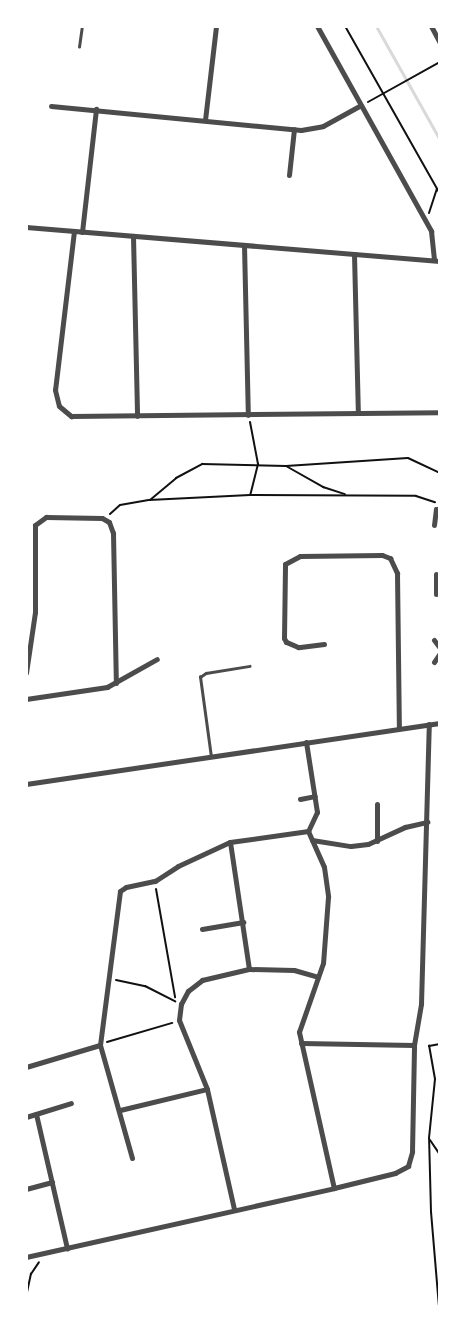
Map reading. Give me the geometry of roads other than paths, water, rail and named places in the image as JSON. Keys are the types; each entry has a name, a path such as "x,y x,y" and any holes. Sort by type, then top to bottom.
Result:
{"street":[{"path":"205,120 216,26"},
{"path":"26,227 437,260 431,232 423,216 317,26"},
{"path":"431,26 440,42"},
{"path":"51,106 294,129 324,126 361,105"},
{"path":"82,232 96,109"},
{"path":"289,175 294,129"},
{"path":"74,232 55,390 57,401 62,410 76,417 440,412"},
{"path":"134,236 137,416"},
{"path":"244,245 248,414"},
{"path":"354,254 358,413"},
{"path":"434,525 438,509"},
{"path":"26,673 36,612 34,525 46,517 106,518 113,533 116,683"},
{"path":"324,644 298,647 286,642 284,638 282,570 288,561 300,556 382,555 393,562 397,572 399,728"},
{"path":"436,574 439,583 436,594"},
{"path":"434,640 440,648"},
{"path":"434,662 440,653"},
{"path":"26,699 102,689 157,659"},
{"path":"26,784 440,722"},
{"path":"26,1257 395,1174 408,1166 412,1152 414,1045 421,1004 429,724"},
{"path":"306,742 316,816 308,831"},
{"path":"300,799 314,796"},
{"path":"377,804 377,841"},
{"path":"312,840 351,846 377,841 404,827 426,822"},
{"path":"308,831 324,868 328,897 324,952 318,977 300,1024 300,1043 334,1188"},
{"path":"132,1158 120,1110 100,1045 120,891 126,887 155,882 178,866 230,842 308,831"},
{"path":"230,842 249,969"},
{"path":"202,929 243,922"},
{"path":"234,1209 207,1089 179,1020 181,1004 188,991 202,980 249,969 294,970 318,977"},
{"path":"300,1043 414,1045"},
{"path":"26,1067 100,1045"},
{"path":"120,1110 207,1089"},
{"path":"26,1117 71,1103"},
{"path":"36,1114 68,1248"},
{"path":"26,1189 52,1182"}],"lane":[{"path":"79,47 82,26"},
{"path":"211,756 200,677 206,673 249,666"}],"waterway":[{"path":"376,26 440,140"}]}
